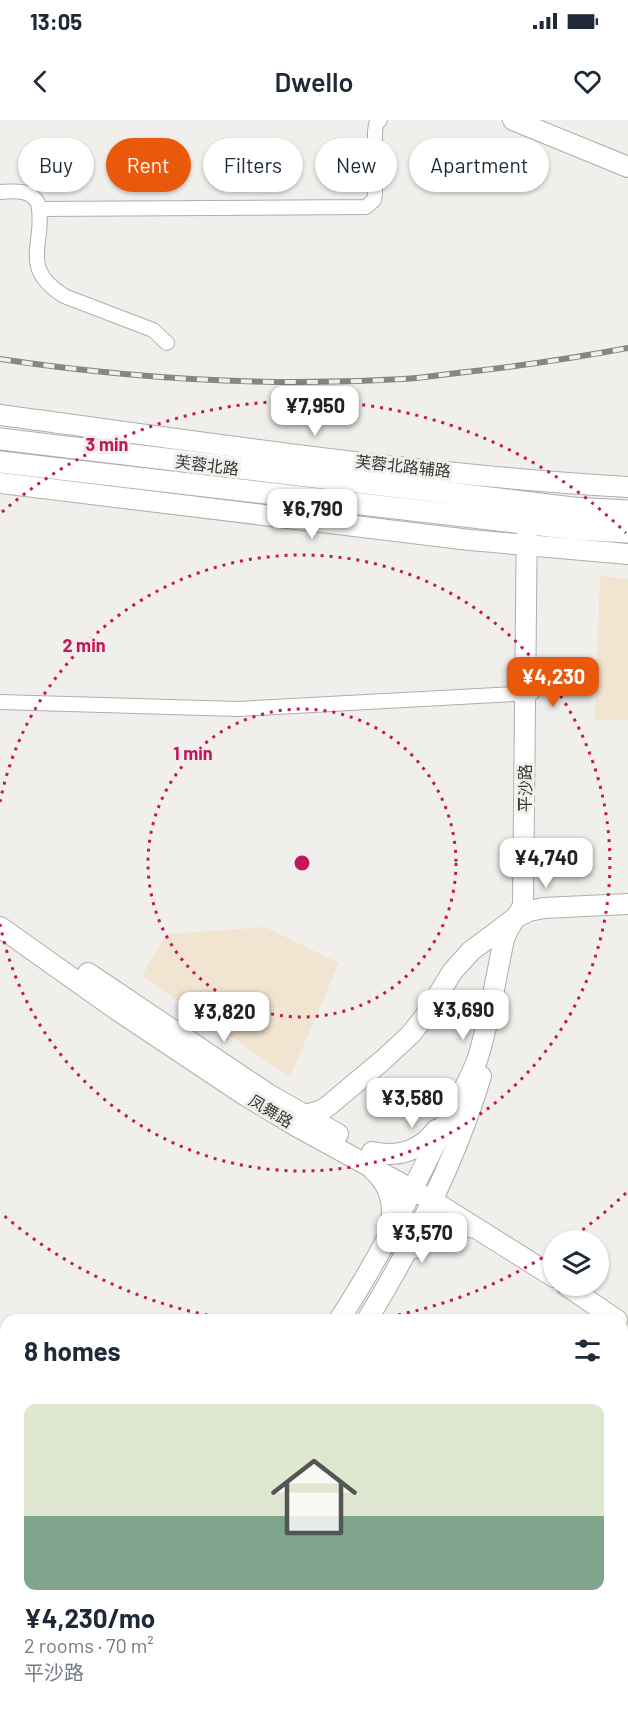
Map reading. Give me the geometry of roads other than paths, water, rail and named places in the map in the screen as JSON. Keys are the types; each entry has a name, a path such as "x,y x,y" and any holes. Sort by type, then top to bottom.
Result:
{"main road":[{"name":"芙蓉北路","path":"0,439 533,503 628,511"},
{"name":"芙蓉北路","path":"0,462 532,524 628,532"}],"street":[{"path":"39,209 366,207 374,200 375,194 375,132 376,124 380,120"},
{"path":"513,120 628,167"},
{"path":"0,192 28,193 35,198 39,209 37,244 39,271 52,288 64,296 153,330 167,344"},
{"name":"芙蓉北路辅路","path":"0,415 150,437 376,463 573,484 628,487"},
{"path":"1,485 30,465"},
{"path":"1,485 532,546 628,554"},
{"path":"258,514 261,492"},
{"name":"平沙路","path":"343,1314 388,1238 469,1081 479,1056 504,939 524,914 534,882 530,693 533,503"},
{"path":"0,702 238,709 530,693"},
{"path":"305,1115 328,1106 411,1034 426,1015 452,972 486,938 524,914 544,908 628,904"},
{"name":"凤舞路","path":"0,911 205,1053 369,1158"},
{"path":"371,1314 404,1257 435,1195 460,1135 483,1067 513,934 524,914"},
{"name":"凤舞路","path":"0,927 117,1010 243,1094 415,1183 435,1195 477,1228 543,1270"},
{"path":"388,1238 392,1220 390,1197 386,1184 369,1158 398,1154 416,1148 432,1136 451,1112"},
{"path":"404,1257 420,1241 447,1229 467,1226 477,1228"},
{"path":"582,1296 608,1314"}],"railway":[{"path":"0,359 100,372 201,380 302,382 411,378 547,362 628,348"}]}
